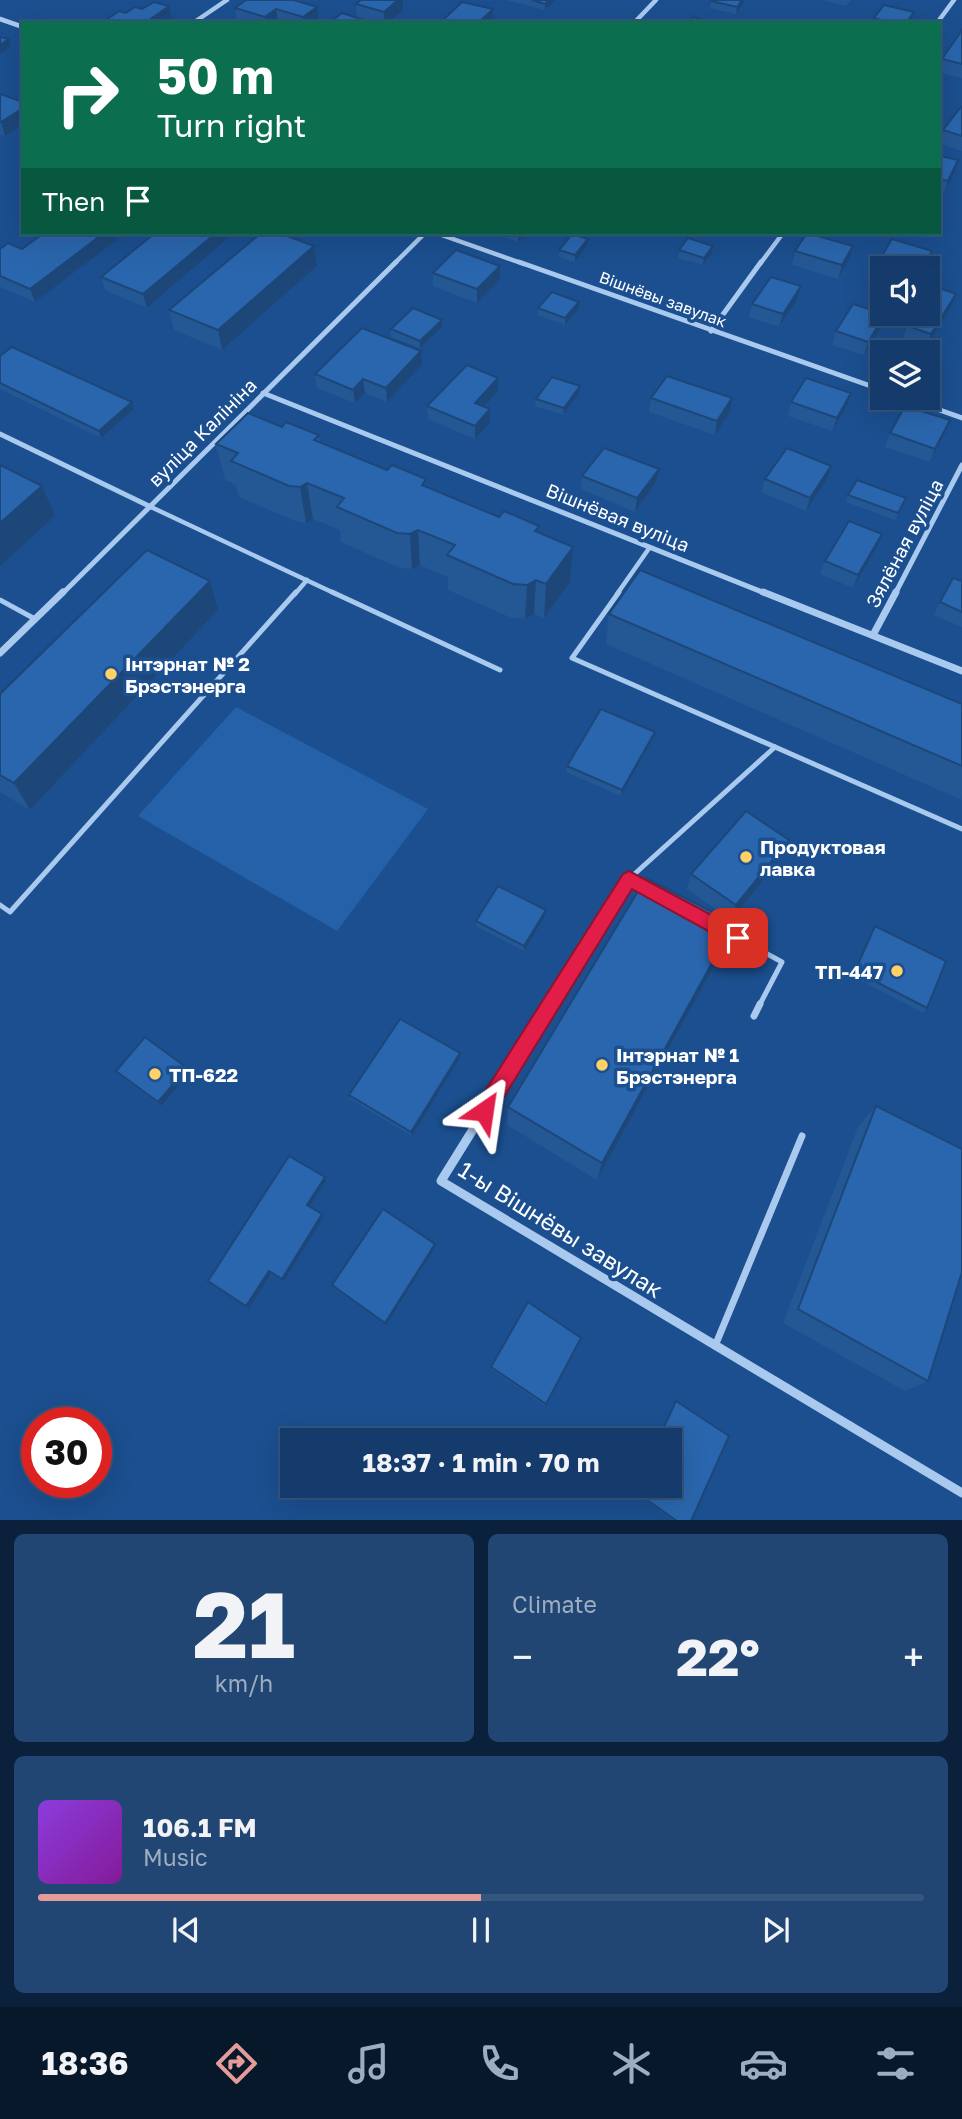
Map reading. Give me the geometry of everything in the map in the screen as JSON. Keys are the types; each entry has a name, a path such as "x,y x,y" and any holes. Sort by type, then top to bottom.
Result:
{"street":[{"path":"196,21 227,0"},
{"path":"636,21 656,0"},
{"path":"938,21 954,0"},
{"path":"0,19 21,26"},
{"name":"вуліца Калініна","path":"0,653 151,507 423,235"},
{"name":"Вішнёвы завулак","path":"442,235 870,386"},
{"path":"711,331 782,235"},
{"name":"Вішнёвая вуліца","path":"263,393 962,671"},
{"path":"940,410 962,418"},
{"path":"0,434 151,507"},
{"name":"Зялёная вуліца","path":"873,635 962,466"},
{"name":"1-ы Вішнёвы завулак","path":"629,879 441,1181 962,1493"}],"lane":[{"path":"151,507 500,670"},
{"path":"650,547 572,657 962,829"},
{"path":"0,905 10,912 307,579"},
{"path":"0,600 34,619"},
{"path":"652,892 629,879 775,747"},
{"path":"711,924 782,962 754,1016"},
{"path":"715,1346 802,1136"}],"shaded area":[{"path":"236,707 428,809 337,931 138,816"}],"building":[{"path":"246,0 294,0 317,7 303,17 276,9 265,17 235,8"},
{"path":"361,0 398,0 384,12 356,4"},
{"path":"532,0 549,0 545,4"},
{"path":"712,0 742,0 737,7"},
{"path":"154,2 169,6 148,21 106,20 119,11 126,13 135,7 142,9"},
{"path":"462,2 493,9 480,21 442,21"},
{"path":"884,5 914,12 907,21 874,18"},
{"path":"342,13 367,21 332,21"},
{"path":"693,17 707,21 690,21"},
{"path":"962,30 962,64 942,59"},
{"path":"0,37 9,39 0,45"},
{"path":"0,94 21,101 21,109 0,122"},
{"path":"961,107 962,136 943,130"},
{"path":"941,156 958,160 948,181 941,179"},
{"path":"41,235 101,235 30,289 0,276 0,249 8,243 22,249"},
{"path":"153,235 214,235 143,294 101,277"},
{"path":"259,235 284,235 314,246 218,330 169,310"},
{"path":"571,235 588,239 575,255 559,250"},
{"path":"806,235 853,246 842,265 795,251"},
{"path":"688,238 713,246 704,258 679,250"},
{"path":"892,239 932,251 929,256 882,256"},
{"path":"456,250 500,266 477,289 433,273"},
{"path":"771,277 801,286 783,314 752,304"},
{"path":"940,288 956,294 940,320"},
{"path":"552,292 579,302 565,318 538,308"},
{"path":"853,304 870,309 870,326 878,326 868,342 836,331"},
{"path":"413,308 442,320 420,341 391,329"},
{"path":"907,326 936,326 931,334"},
{"path":"362,328 421,351 386,388 363,379 353,390 315,374"},
{"path":"12,347 132,402 99,431 0,383 0,356"},
{"path":"467,365 498,378 475,403 490,409 475,426 427,406"},
{"path":"667,376 732,398 717,421 651,398"},
{"path":"552,377 580,386 564,408 536,399"},
{"path":"806,378 851,393 837,418 791,402"},
{"path":"903,410 918,410 950,420 935,449 890,433"},
{"path":"248,413 282,427 286,422 319,435 314,440 387,470 392,465 426,479 422,485 499,517 504,511 539,526 535,531 573,547 546,584 536,580 527,585 513,584 447,555 455,545 418,530 410,534 397,533 337,507 344,498 307,483 300,487 289,486 231,461 238,453 216,444"},
{"path":"604,448 659,469 637,498 582,476"},
{"path":"787,448 831,466 810,498 765,479"},
{"path":"0,465 42,486 0,523"},
{"path":"857,480 906,498 898,513 848,495"},
{"path":"849,521 882,534 858,575 825,561"},
{"path":"147,550 210,581 14,783 0,775 0,694"},
{"path":"640,570 962,704 962,766 609,614"},
{"path":"953,578 962,581 962,612 940,602"},
{"path":"601,709 655,732 622,790 567,766"},
{"path":"746,811 789,840 736,905 691,874"},
{"name":"Інтэрнат № 1 Брэстэнерга","path":"646,878 734,923 602,1163 508,1107"},
{"path":"498,886 546,910 524,946 476,921"},
{"name":"ТП-447","path":"875,926 946,961 927,1008 855,971"},
{"path":"400,1019 460,1053 411,1132 349,1095"},
{"name":"ТП-622","path":"145,1037 187,1068 158,1102 116,1071"},
{"path":"876,1106 962,1149 962,1272 928,1381 798,1309"},
{"path":"289,1156 325,1177 307,1205 322,1214 282,1279 269,1271 246,1306 208,1281"},
{"path":"383,1209 435,1244 385,1323 332,1285"},
{"path":"528,1302 581,1338 546,1404 491,1367"},
{"path":"676,1401 729,1436 691,1520 676,1520 644,1498 682,1498 682,1428 664,1428"}],"place":[{"name":"Інтэрнат № 2 Брэстэнерга","path":"111,674"},
{"name":"Продуктовая лавка","path":"746,857"},
{"name":"ТП-447","path":"897,971"},
{"name":"Інтэрнат № 1 Брэстэнерга","path":"602,1065"},
{"name":"ТП-622","path":"155,1074"}],"route":[{"path":"484,1111 629,879 738,938"}]}
